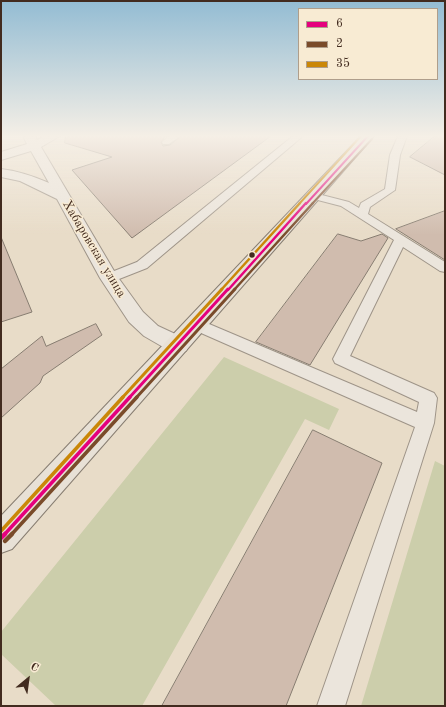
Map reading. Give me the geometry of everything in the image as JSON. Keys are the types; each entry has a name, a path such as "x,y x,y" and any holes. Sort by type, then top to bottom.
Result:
{"main road":[{"path":"1,538 338,169"}],"street":[{"name":"Хабаровская улица","path":"47,169 109,278 136,317 151,332 178,345"},
{"path":"1,173 13,174 35,182 63,196"}],"lane":[{"path":"109,278 142,265 259,169"},
{"path":"362,215 365,206 390,190 393,169"},
{"path":"314,196 345,204 445,268"},
{"path":"331,706 425,422 428,398 341,359 400,240"},
{"path":"197,324 425,422"}],"green space":[{"path":"224,357 339,409 329,430 305,419 142,706 56,706 1,654 1,632"},
{"path":"435,461 445,466 445,706 361,706"}],"building":[{"path":"75,169 226,169 132,238 72,170"},
{"path":"433,169 445,169 445,175"},
{"path":"445,211 445,260 396,229"},
{"path":"338,234 361,241 382,234 388,238 310,365 256,342"},
{"path":"1,237 32,312 1,322"},
{"path":"96,324 102,335 43,376 40,383 1,418 1,369 42,336 46,346"},
{"path":"313,430 382,463 286,706 162,706"}],"transit line":[{"name":"35","path":"1,531 331,169"},
{"name":"6","path":"1,538 338,169"},
{"name":"2","path":"5,541 345,169"}]}
